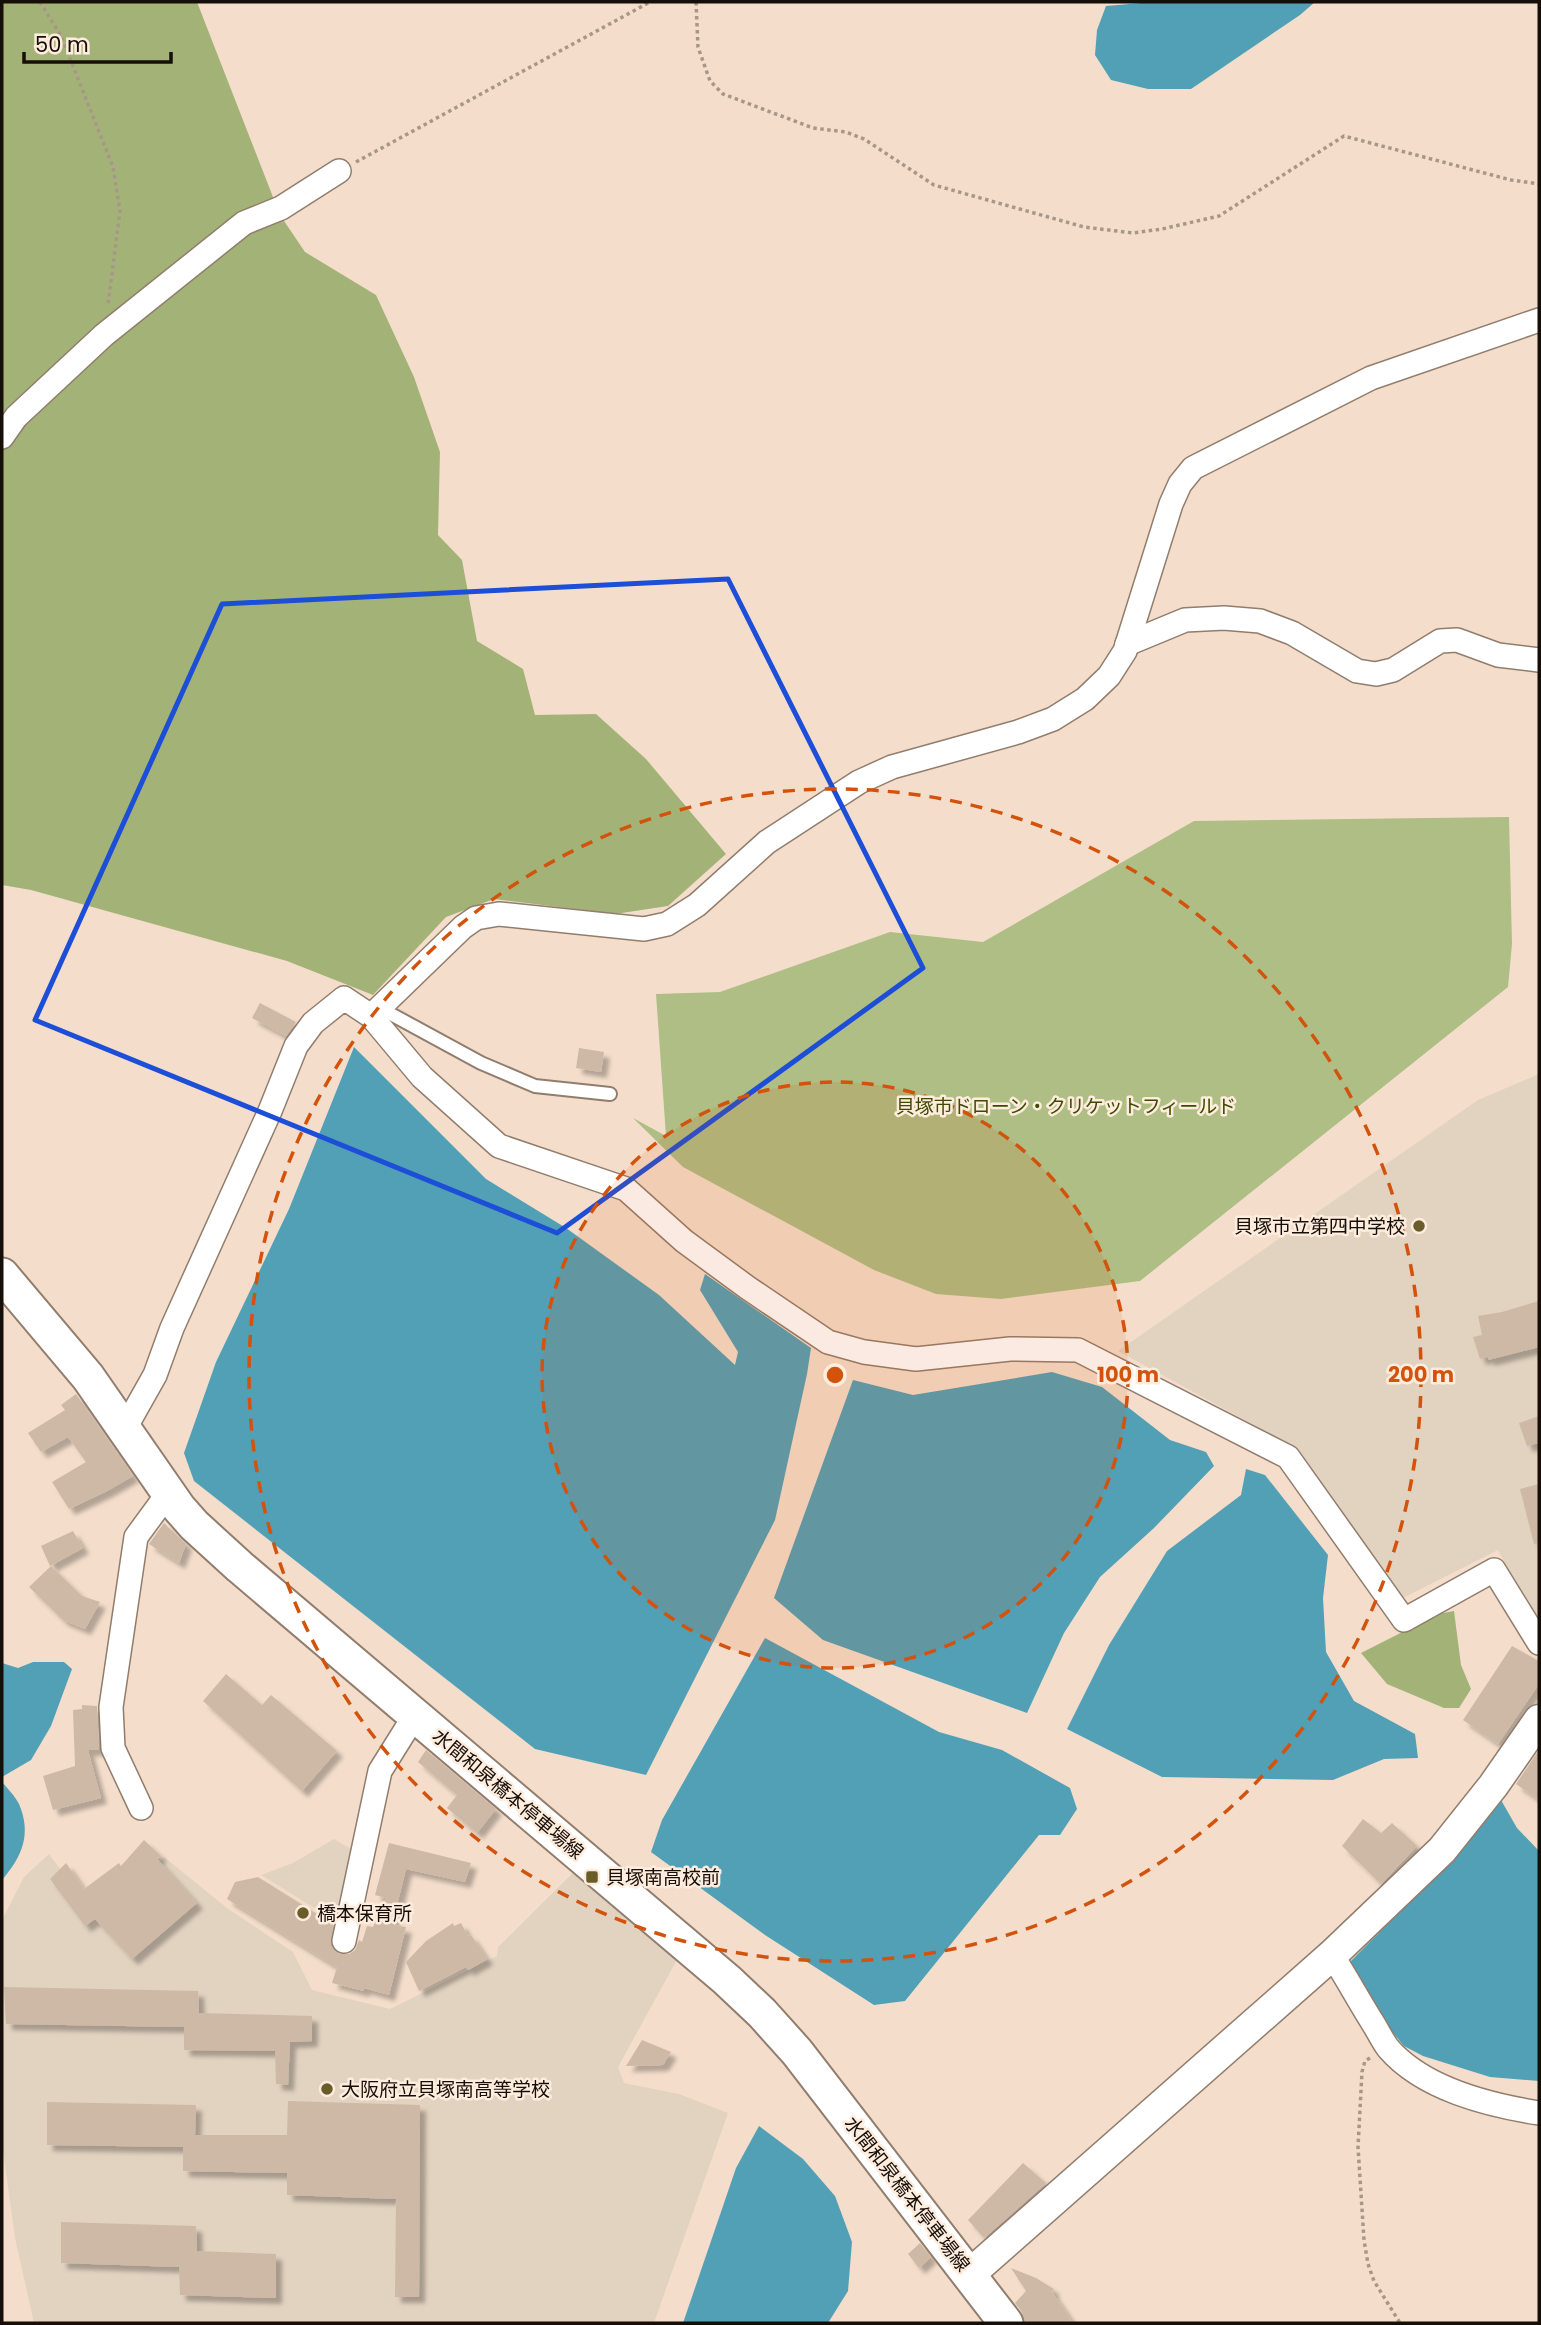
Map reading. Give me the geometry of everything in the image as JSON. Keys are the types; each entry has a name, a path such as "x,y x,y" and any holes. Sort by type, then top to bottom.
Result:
{"main road":[{"name":"水間和泉橋本停車場線","path":"2,1275 88,1377 194,1525 727,1980 762,2013 797,2052 1006,2323"}],"street":[{"path":"2,437 16,417 104,335 244,223 281,208 339,171"},
{"path":"380,1014 463,928 477,918 499,914 644,929 667,924 697,905 767,842 859,782 892,767 1017,732 1053,719 1085,699 1109,676 1127,644 1171,504 1180,484 1193,468 1371,378 1539,320"},
{"path":"1127,644 1185,621 1224,618 1260,621 1292,633 1357,671 1376,674 1393,670 1440,641 1457,640 1497,655 1539,660"},
{"path":"124,1430 155,1374 172,1328 270,1111 296,1046 313,1023 344,998 380,1014 422,1077 499,1146 626,1189 684,1241 828,1342 864,1352 916,1359 1010,1349 1078,1350 1288,1457 1404,1620 1494,1570 1539,1643"},
{"path":"141,1808 113,1748 111,1707 136,1537 169,1492"},
{"path":"344,1941 380,1770 415,1715"},
{"path":"970,2274 1332,1955 1442,1850 1493,1786 1539,1720"},
{"path":"1332,1955 1387,2047 1407,2067 1425,2078 1499,2107 1539,2113"}],"lane":[{"path":"380,1014 535,1086 610,1094"}],"path":[{"path":"40,2 61,36 113,167 120,211 104,335"},
{"path":"339,171 650,2"},
{"path":"696,2 698,47 710,81 723,94 813,128 846,132 864,139 933,185 1084,227 1133,233 1219,216 1344,136 1511,180 1539,184"},
{"path":"1387,2047 1365,2061 1358,2147 1368,2264 1374,2281 1401,2323"}],"highlighted area":[{"path":"728,579 923,968 557,1233 35,1020 222,604"}],"shaded area":[{"name":"貝塚市立第四中学校","path":"1539,1074 1539,1627 1498,1550 1401,1599 1298,1449 1118,1351 1478,1100"},
{"path":"334,1839 356,1852 342,1925 261,1875 293,1863"},
{"name":"大阪府立貝塚南高等学校","path":"49,1854 98,1920 164,1857 227,1908 293,1952 312,1990 390,2009 497,1956 498,1947 578,1868 679,1956 618,2067 624,2083 679,2094 728,2113 654,2323 34,2323 15,2238 2,2144 2,1920 24,1877"}],"green space":[{"path":"2,2 197,2 280,215 305,252 376,295 414,377 440,452 438,535 462,560 477,641 523,669 535,715 596,714 646,759 726,854 668,906 615,914 494,899 446,917 373,995 287,961 31,890 2,885"},
{"name":"貝塚市ドローン・クリケットフィールド","path":"1509,817 1512,944 1508,987 1140,1281 1001,1299 936,1294 874,1270 683,1167 633,1118 666,1136 656,994 720,992 890,932 983,942 1194,821"},
{"path":"1454,1611 1461,1665 1471,1689 1459,1708 1444,1708 1387,1684 1361,1653 1438,1614"}],"water":[{"path":"1153,2 1315,2 1191,89 1148,89 1111,80 1095,55 1097,30 1106,6"},
{"path":"354,1047 486,1179 566,1228 659,1295 735,1365 738,1352 700,1290 705,1274 811,1348 775,1520 646,1775 535,1749 194,1481 184,1453 216,1362 289,1209"},
{"path":"1052,1372 1102,1387 1170,1440 1206,1452 1214,1466 1154,1528 1100,1577 1064,1633 1027,1713 823,1640 774,1598 853,1380 913,1395"},
{"path":"1246,1469 1265,1475 1328,1555 1323,1598 1326,1652 1354,1701 1415,1734 1418,1758 1384,1759 1333,1780 1162,1777 1067,1729 1109,1645 1167,1551 1241,1495"},
{"path":"765,1638 939,1732 1002,1750 1070,1788 1077,1809 1060,1835 1039,1835 905,2001 874,2005 765,1935 651,1852 662,1820"},
{"path":"33,1662 64,1662 72,1669 51,1726 31,1760 2,1777 2,1663 18,1668"},
{"path":"2,1782 19,1804 25,1835 20,1854 2,1880"},
{"path":"1501,1800 1517,1828 1539,1851 1539,2081 1490,2077 1423,2056 1404,2046 1379,2016 1349,1963 1457,1854"},
{"path":"759,2126 803,2159 835,2196 852,2242 848,2291 828,2323 683,2323 736,2168"}],"building":[{"path":"260,1003 296,1022 286,1036 252,1018"},
{"path":"579,1048 604,1052 601,1072 576,1068"},
{"path":"1539,1301 1539,1347 1488,1360 1488,1357 1480,1359 1473,1337 1482,1335 1478,1316"},
{"path":"76,1394 133,1476 69,1509 52,1482 86,1462 68,1437 41,1452 28,1433 65,1410 61,1405"},
{"path":"1539,1416 1539,1443 1527,1446 1519,1423"},
{"path":"1539,1484 1539,1543 1534,1544 1520,1489"},
{"path":"164,1523 186,1544 179,1563 149,1544"},
{"path":"73,1531 83,1548 50,1566 41,1546"},
{"path":"51,1566 82,1596 100,1602 85,1629 63,1620 29,1587"},
{"path":"1512,1646 1539,1661 1539,1684 1498,1744 1463,1720"},
{"path":"226,1674 262,1705 271,1695 337,1751 302,1791 203,1701"},
{"path":"82,1705 97,1706 99,1750 88,1750 101,1798 53,1810 43,1776 75,1766 73,1710 82,1709"},
{"path":"426,1750 496,1809 477,1833 447,1808 457,1795 418,1762"},
{"path":"1539,1750 1539,1800 1516,1784"},
{"path":"1363,1819 1381,1833 1392,1823 1417,1846 1381,1884 1342,1846"},
{"path":"144,1840 161,1856 157,1859 197,1903 132,1959 95,1919 85,1926 50,1879 66,1863 84,1889 119,1863 121,1866"},
{"path":"389,1843 471,1863 465,1882 406,1869 392,1925 406,1927 389,1995 332,1983 337,1967 227,1899 235,1882 258,1877 333,1924 331,1946 340,1954 349,1954 355,1950 359,1940 362,1942 367,1926 373,1927 386,1898 375,1895"},
{"path":"453,1923 454,1926 461,1923 487,1959 419,1991 406,1962 426,1941"},
{"path":"4,1987 198,1991 199,2013 312,2016 312,2041 290,2042 288,2085 276,2084 275,2051 184,2050 184,2027 6,2024"},
{"path":"642,2040 671,2052 663,2065 626,2066"},
{"path":"288,2101 420,2105 419,2297 395,2297 396,2199 287,2195 287,2173 183,2171 183,2147 47,2145 47,2102 196,2105 195,2135 287,2135"},
{"path":"1023,2163 1046,2183 984,2238 968,2220"},
{"path":"61,2222 196,2226 197,2251 276,2254 276,2298 180,2295 179,2267 61,2263"},
{"path":"920,2243 931,2257 919,2268 908,2254"},
{"path":"1011,2268 1054,2289 1052,2292 1073,2323 1025,2323 1022,2312 1015,2303 1026,2291"}],"place":[{"name":"貝塚市立第四中学校","path":"1419,1226"},
{"name":"貝塚南高校前","path":"592,1877"},
{"name":"橋本保育所","path":"303,1913"},
{"name":"大阪府立貝塚南高等学校","path":"327,2089"}]}
